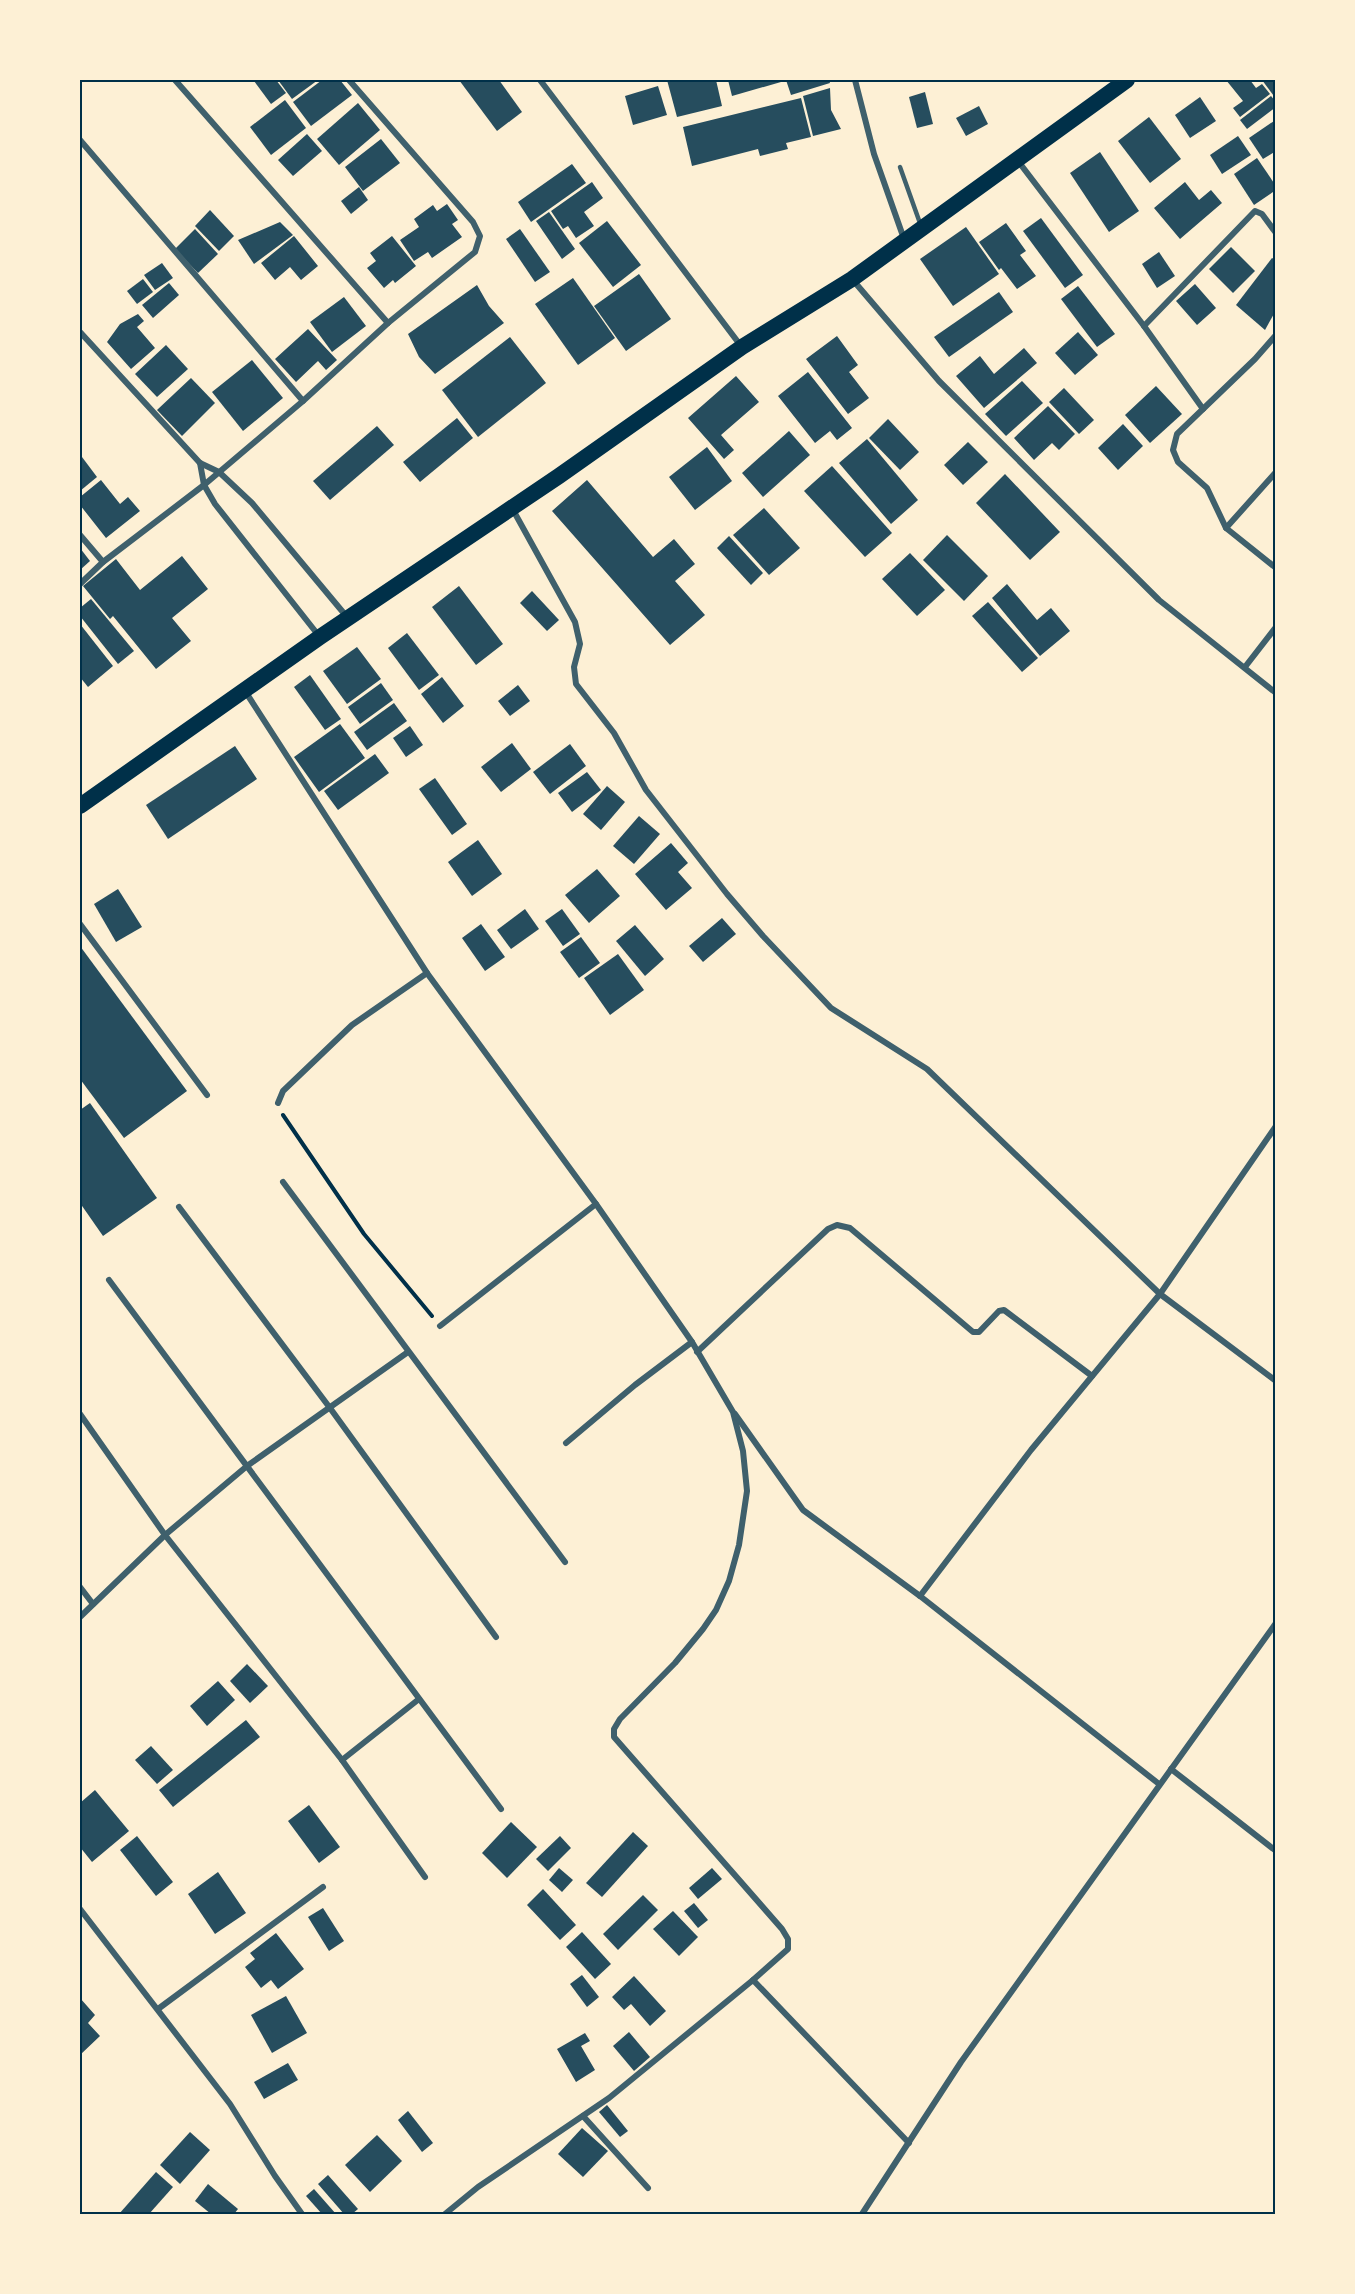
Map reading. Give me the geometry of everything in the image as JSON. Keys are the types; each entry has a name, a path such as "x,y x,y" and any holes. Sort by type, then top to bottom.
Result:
{"highway":[{"path":"80,806 320,637 742,347 852,279 1127,80"}],"street":[{"path":"175,80 388,323"},
{"path":"80,584 103,562 204,485 303,401 388,323 475,252 480,236 473,222 349,80"},
{"path":"540,80 742,347"},
{"path":"855,80 874,154 905,242"},
{"path":"80,140 303,401"},
{"path":"1017,160 1144,326 1203,409"},
{"path":"1144,326 1255,211 1262,214 1275,233"},
{"path":"852,279 939,381 1160,600 1275,693"},
{"path":"80,332 200,463 219,472 252,503 348,618"},
{"path":"1275,335 1255,358 1177,434 1173,450 1178,462 1207,488 1226,528 1275,568"},
{"path":"200,463 204,485 235,531 320,637"},
{"path":"1226,528 1275,472"},
{"path":"512,507 575,622 580,644 574,667 576,684 614,733 646,790 727,894 777,952 831,1008 927,1069 1160,1294 1275,1381"},
{"path":"80,535 103,562"},
{"path":"1245,667 1275,627"},
{"path":"245,691 428,973 596,1204 692,1342 733,1412 803,1510 920,1596 1159,1784"},
{"path":"80,924 207,1095"},
{"path":"278,1103 283,1091 352,1025 428,973"},
{"path":"920,1596 1031,1450 1160,1294 1275,1126"},
{"path":"283,1182 565,1562"},
{"path":"440,1326 596,1204"},
{"path":"179,1207 330,1408 496,1637"},
{"path":"697,1352 828,1230 837,1225 850,1228 973,1332 979,1332 999,1311 1004,1310 1092,1376"},
{"path":"109,1280 501,1809"},
{"path":"566,1443 692,1342"},
{"path":"80,1617 83,1610 93,1604 165,1535 247,1466 408,1352"},
{"path":"445,2214 478,2187 609,2098 788,1949 788,1939 782,1929 614,1737 614,1729 620,1719 675,1664 703,1629 716,1610 729,1581 739,1545 747,1491 743,1450 733,1412"},
{"path":"80,1414 165,1535 342,1760 425,1878"},
{"path":"80,1587 93,1604"},
{"path":"862,2214 961,2062 1275,1623"},
{"path":"342,1760 419,1700"},
{"path":"1170,1769 1275,1851"},
{"path":"158,2009 323,1887"},
{"path":"80,1909 230,2104 302,2214"},
{"path":"753,1980 909,2143"},
{"path":"583,2116 648,2188"}],"lane":[{"path":"900,167 922,229"}],"path":[{"path":"278,1103 284,1117 364,1234 440,1326"}],"building":[{"path":"276,80 286,93 271,104 254,81"},
{"path":"278,80 318,80 292,99"},
{"path":"322,80 340,80 352,95 311,126 293,102"},
{"path":"459,80 499,80 522,112 497,131"},
{"path":"667,80 716,80 722,106 677,117"},
{"path":"728,80 780,80 781,82 732,96"},
{"path":"786,80 829,80 830,83 791,95"},
{"path":"1226,80 1250,80 1256,88 1262,84 1270,94 1240,117 1233,108 1243,101"},
{"path":"1262,80 1276,80 1276,99"},
{"path":"658,86 667,115 633,125 625,96"},
{"path":"830,88 831,110 841,129 813,136 803,96"},
{"path":"925,92 933,124 917,128 909,97"},
{"path":"1271,96 1276,102 1276,107 1247,129 1240,120"},
{"path":"1200,97 1216,121 1190,138 1175,115"},
{"path":"801,98 811,137 786,143 788,149 760,156 758,149 692,166 683,127"},
{"path":"285,100 306,128 271,155 250,127"},
{"path":"358,103 380,130 339,165 317,139"},
{"path":"979,106 988,124 966,136 956,118"},
{"path":"1149,117 1181,159 1150,183 1118,141"},
{"path":"1274,121 1276,151 1263,159 1249,138"},
{"path":"307,134 322,151 293,176 278,160"},
{"path":"1238,136 1251,155 1222,174 1210,155"},
{"path":"381,139 400,163 363,191 345,167"},
{"path":"1100,152 1139,211 1109,232 1070,173"},
{"path":"1257,158 1276,186 1276,190 1254,205 1234,174"},
{"path":"572,164 586,183 531,222 518,202"},
{"path":"592,182 603,198 584,212 594,226 576,238 568,226 563,229 551,211"},
{"path":"1185,182 1199,200 1211,190 1222,203 1180,239 1154,208"},
{"path":"359,187 368,200 351,214 341,201"},
{"path":"447,204 458,220 452,224 462,237 432,258 428,252 414,261 400,240 419,227 414,219 433,205 437,211"},
{"path":"210,210 234,236 219,251 195,226"},
{"path":"549,212 575,249 562,259 536,221"},
{"path":"1041,218 1083,275 1065,288 1023,231"},
{"path":"607,221 641,265 613,287 579,243"},
{"path":"280,222 293,235 254,264 238,240"},
{"path":"1006,223 1026,251 1020,255 1036,276 1017,289 1001,268 999,270 979,242"},
{"path":"966,227 999,274 953,306 920,259"},
{"path":"195,229 218,254 198,273 175,249"},
{"path":"520,229 550,272 535,282 506,239"},
{"path":"294,236 318,266 301,280 290,267 275,280 261,263"},
{"path":"392,236 416,266 395,283 393,280 384,288 367,268 376,261 370,253"},
{"path":"1231,247 1255,271 1233,293 1209,269"},
{"path":"1159,252 1175,276 1157,288 1142,264"},
{"path":"1272,258 1276,260 1276,310 1265,330 1236,305"},
{"path":"162,263 173,278 155,290 144,275"},
{"path":"639,274 671,319 626,351 594,306"},
{"path":"573,278 615,338 578,365 535,304"},
{"path":"143,279 153,292 137,304 127,291"},
{"path":"169,283 179,295 153,318 142,305"},
{"path":"1195,284 1216,308 1197,325 1176,301"},
{"path":"477,285 489,306 504,323 435,374 419,357 408,334"},
{"path":"1078,286 1115,334 1097,347 1061,299"},
{"path":"999,292 1013,312 949,357 934,337"},
{"path":"344,297 366,326 332,352 310,322"},
{"path":"138,314 144,321 137,327 155,348 131,369 107,342 120,324"},
{"path":"308,329 337,360 326,370 318,361 296,382 275,359"},
{"path":"1078,332 1098,355 1075,375 1055,353"},
{"path":"837,336 858,365 849,372 869,398 848,414 806,359"},
{"path":"510,337 546,383 478,437 442,390"},
{"path":"166,345 188,369 157,397 135,374"},
{"path":"1024,348 1037,363 984,408 956,376 980,356 994,374"},
{"path":"252,360 283,398 243,431 212,392"},
{"path":"808,372 852,428 837,440 830,431 815,443 778,396"},
{"path":"736,376 759,402 721,435 734,450 724,459 688,418"},
{"path":"191,378 215,403 182,436 157,410"},
{"path":"1022,381 1043,403 1006,436 985,414"},
{"path":"1156,386 1182,414 1150,443 1125,415"},
{"path":"1064,388 1094,420 1079,434 1049,402"},
{"path":"1048,406 1075,434 1059,450 1052,443 1034,460 1014,438"},
{"path":"457,418 473,438 420,482 403,462"},
{"path":"888,419 919,452 900,470 869,438"},
{"path":"1123,424 1143,446 1118,470 1098,448"},
{"path":"377,426 394,445 330,500 313,481"},
{"path":"789,431 810,455 763,497 742,473"},
{"path":"867,439 918,500 891,524 839,463"},
{"path":"968,442 988,462 963,485 944,465"},
{"path":"707,447 732,481 695,510 669,477"},
{"path":"82,457 97,477 80,491 80,459"},
{"path":"832,466 892,533 865,557 804,491"},
{"path":"1005,474 1060,532 1030,560 976,503"},
{"path":"101,480 120,504 128,497 140,511 106,538 80,505 80,497"},
{"path":"587,480 653,557 674,539 695,564 675,581 705,615 670,645 552,511"},
{"path":"764,508 800,548 769,575 733,535"},
{"path":"947,535 988,576 964,601 923,560"},
{"path":"729,536 763,573 751,585 717,548"},
{"path":"80,548 90,561 80,570"},
{"path":"910,553 945,590 917,616 882,579"},
{"path":"182,556 208,589 172,618 191,641 156,669 113,616 110,619 83,586 116,559 140,590"},
{"path":"1007,584 1037,620 1051,608 1070,631 1040,656 992,598"},
{"path":"459,586 503,644 476,665 432,607"},
{"path":"532,591 559,620 547,631 520,603"},
{"path":"91,599 134,651 118,664 80,616 80,608"},
{"path":"988,602 1038,658 1022,672 972,616"},
{"path":"80,624 113,666 88,687 80,677"},
{"path":"407,633 439,675 419,690 388,648"},
{"path":"357,647 381,679 347,704 323,671"},
{"path":"310,675 341,719 325,730 294,687"},
{"path":"442,677 464,706 443,723 421,694"},
{"path":"381,683 393,700 360,724 348,707"},
{"path":"518,685 530,701 510,716 498,701"},
{"path":"394,703 407,721 367,750 354,732"},
{"path":"340,724 365,758 319,792 294,757"},
{"path":"410,726 423,745 406,757 393,738"},
{"path":"512,743 531,769 501,792 481,767"},
{"path":"570,744 586,766 550,794 533,772"},
{"path":"235,746 257,779 168,839 146,805"},
{"path":"375,754 389,773 338,810 324,791"},
{"path":"587,772 601,790 572,812 558,793"},
{"path":"435,778 467,824 452,835 419,789"},
{"path":"607,786 625,802 601,830 583,814"},
{"path":"639,816 660,834 634,864 613,846"},
{"path":"478,840 502,874 472,896 448,862"},
{"path":"671,843 688,863 678,872 692,888 666,910 635,874"},
{"path":"597,869 620,896 589,923 565,895"},
{"path":"118,889 142,927 116,942 94,904"},
{"path":"525,909 539,929 511,949 497,930"},
{"path":"562,909 580,934 563,946 545,921"},
{"path":"722,918 736,934 703,962 689,946"},
{"path":"481,924 505,957 485,971 462,938"},
{"path":"635,925 664,959 645,976 616,941"},
{"path":"581,937 600,963 579,978 560,952"},
{"path":"80,946 187,1091 124,1138 80,1079"},
{"path":"618,954 644,990 610,1015 584,978"},
{"path":"90,1103 157,1198 103,1236 80,1203 80,1110"},
{"path":"247,1664 268,1686 250,1703 230,1681"},
{"path":"218,1681 235,1700 207,1726 190,1706"},
{"path":"246,1720 260,1737 173,1807 159,1790"},
{"path":"151,1746 173,1770 157,1784 135,1760"},
{"path":"95,1790 129,1831 92,1862 80,1847 80,1803"},
{"path":"309,1805 340,1847 319,1863 288,1821"},
{"path":"511,1822 537,1847 507,1878 482,1853"},
{"path":"633,1832 648,1846 602,1897 586,1883"},
{"path":"137,1836 173,1882 156,1896 120,1850"},
{"path":"560,1836 571,1848 548,1871 536,1859"},
{"path":"559,1868 573,1880 562,1892 549,1880"},
{"path":"712,1868 722,1879 698,1899 689,1888"},
{"path":"218,1872 246,1913 215,1934 188,1894"},
{"path":"543,1889 576,1925 560,1940 527,1905"},
{"path":"643,1895 658,1910 618,1950 603,1934"},
{"path":"694,1903 708,1920 698,1928 684,1911"},
{"path":"323,1908 344,1941 329,1951 308,1917"},
{"path":"673,1911 698,1937 679,1956 653,1929"},
{"path":"582,1932 611,1964 595,1979 566,1947"},
{"path":"276,1933 304,1969 278,1989 271,1980 261,1988 245,1967 255,1959 250,1953"},
{"path":"582,1975 599,1997 587,2007 570,1984"},
{"path":"634,1976 666,2011 650,2026 631,2004 624,2010 612,1997"},
{"path":"286,1996 307,2033 272,2053 251,2015"},
{"path":"80,1998 95,2015 88,2023 100,2036 80,2055"},
{"path":"629,2032 650,2057 634,2071 613,2046"},
{"path":"585,2033 590,2041 581,2046 595,2070 576,2082 557,2049"},
{"path":"288,2063 298,2080 264,2099 254,2082"},
{"path":"607,2105 628,2131 620,2137 599,2112"},
{"path":"408,2111 433,2143 422,2152 398,2120"},
{"path":"582,2128 608,2151 583,2177 558,2154"},
{"path":"190,2132 210,2150 180,2184 160,2165"},
{"path":"377,2135 402,2161 370,2192 345,2165"},
{"path":"156,2172 173,2187 149,2214 119,2214"},
{"path":"328,2175 358,2209 352,2214 344,2214 318,2184"},
{"path":"208,2184 238,2209 234,2214 211,2214 195,2201"},
{"path":"314,2189 336,2214 322,2214 306,2196"}]}
